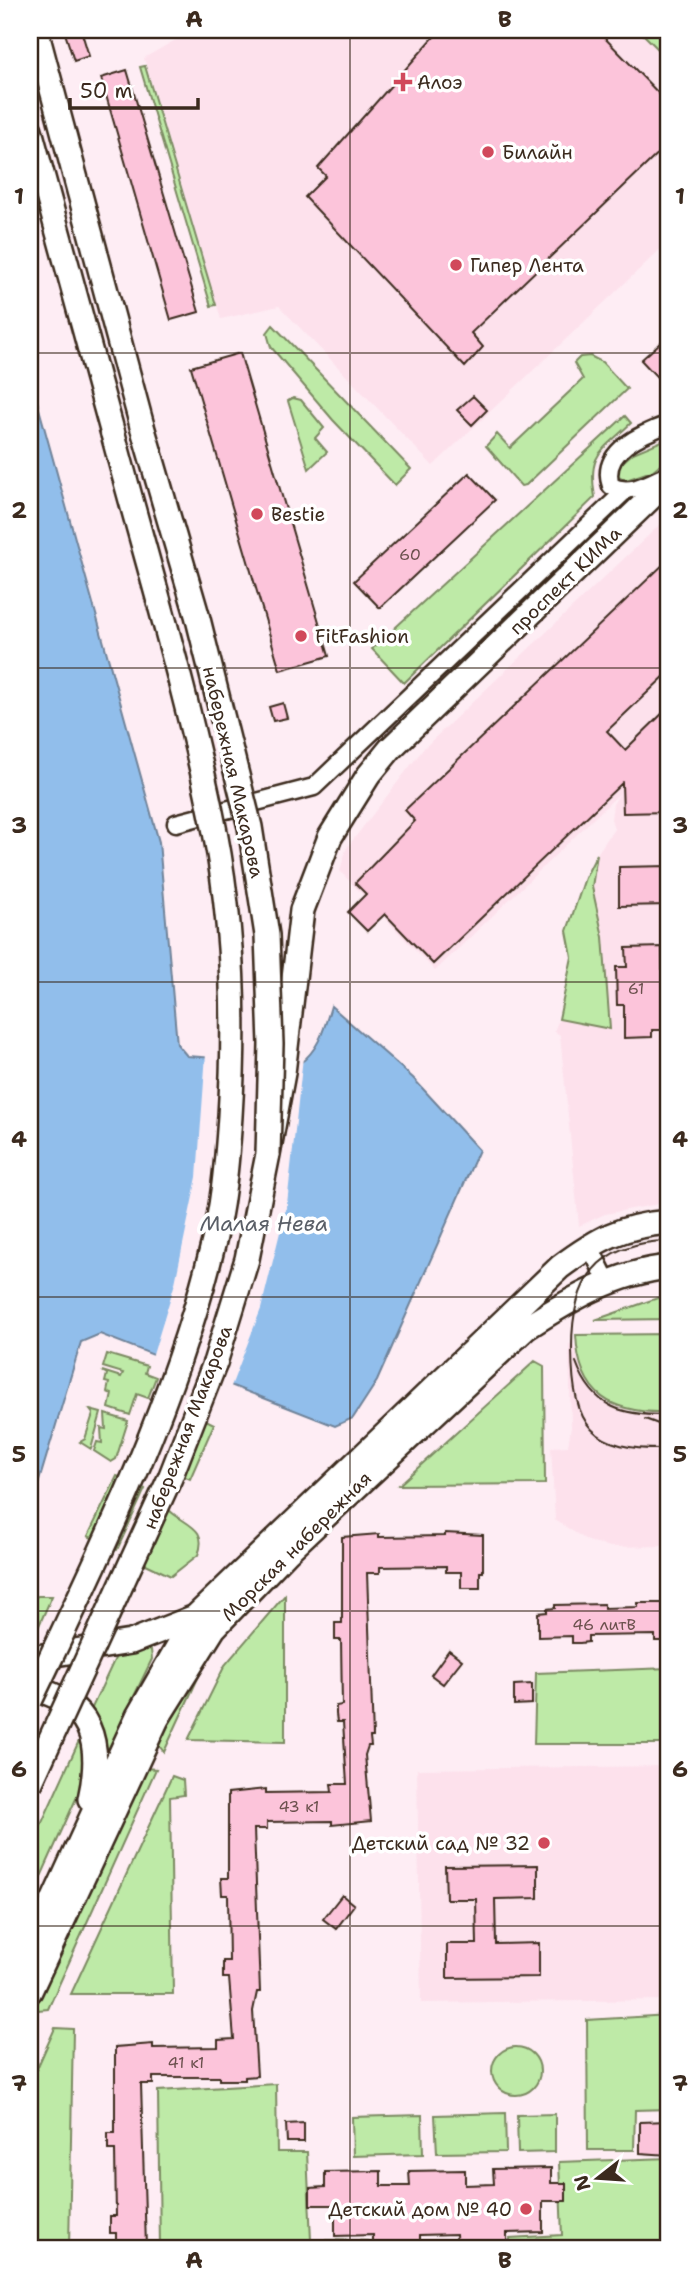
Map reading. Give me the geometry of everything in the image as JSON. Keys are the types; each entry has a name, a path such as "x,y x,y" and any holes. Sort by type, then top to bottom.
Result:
{"main road":[{"name":"набережная Макарова","path":"30,1784 170,1478 215,1363 247,1259 268,1154 271,1044 267,935 250,827 197,615 142,426 36,30"},
{"name":"набережная Макарова","path":"30,130 164,624 215,834 229,938 234,1047 227,1155 212,1250 184,1350 139,1465 30,1701"},
{"name":"проспект КИМа","path":"268,1154 283,1073 302,910 330,837 368,776 460,679 669,480"},
{"name":"Морская набережная","path":"30,1951 138,1716 195,1617 560,1267 589,1245 619,1230 669,1222"},
{"name":"Морская набережная","path":"30,1991 157,1719 214,1628 272,1566 497,1352 558,1307 608,1283 669,1267"},
{"path":"30,1658 131,1642 195,1617"},
{"path":"30,1688 47,1692 73,1705 85,1720 94,1740 96,1773 83,1835"}],"street":[{"path":"626,490 611,486 608,477 610,463 636,438 669,424"},
{"path":"176,823 314,787 626,490 669,474"},
{"path":"589,1245 608,1283"}],"shaded area":[{"path":"193,30 639,30 669,60 669,241 433,466 279,306 221,319 144,58"},
{"path":"669,516 669,1202 605,1214 579,1226 560,1035 554,1031 559,1019 610,1028 603,937 592,887 597,854 614,829 611,819 613,804 620,793 435,971 340,871 346,849 424,748"},
{"path":"569,1344 574,1345 583,1375 592,1390 609,1403 635,1413 669,1413 669,1546 610,1547 588,1541 555,1520 551,1447 568,1446 571,1427"},
{"name":"Детский сад № 32","path":"669,1766 669,2000 421,2003 417,1769"}],"green space":[{"path":"639,30 669,30 669,60"},
{"path":"145,66 216,305 211,306 140,67"},
{"path":"273,325 411,469 395,485 333,420 271,347 267,333"},
{"path":"590,356 602,362 627,389 526,485 521,486 486,446 497,434 510,448 583,379 574,363 580,357"},
{"path":"293,398 301,400 324,428 315,438 327,452 309,469 288,401"},
{"path":"625,416 631,423 605,447 595,462 595,497 404,683 372,649"},
{"path":"669,438 669,457 652,471 626,480 617,475 615,469 633,453"},
{"path":"597,854 592,887 603,937 610,1029 559,1019 572,957 567,931 585,878"},
{"path":"669,1294 669,1319 595,1320"},
{"path":"669,1334 669,1412 649,1412 615,1405 592,1387 584,1373 576,1335"},
{"path":"107,1354 147,1366 145,1373 156,1377 148,1398 137,1394 130,1415 109,1408 112,1394 107,1392 107,1374 102,1371 121,1377 123,1373 103,1367"},
{"path":"535,1361 544,1366 545,1484 399,1485"},
{"path":"90,1410 101,1413 91,1449 80,1442 85,1439 93,1414"},
{"path":"190,1412 214,1424 190,1479 165,1468"},
{"path":"105,1414 128,1421 116,1459 111,1462 94,1451 97,1442 102,1443 101,1428 106,1429"},
{"path":"117,1476 145,1489 117,1550 88,1536"},
{"path":"160,1497 171,1511 196,1530 201,1540 198,1555 171,1576 125,1554"},
{"path":"285,1595 285,1742 188,1740 225,1665"},
{"path":"52,1596 30,1646 30,1599"},
{"path":"145,1647 151,1650 152,1659 106,1754 90,1712 117,1654"},
{"path":"209,1654 164,1752 156,1742 186,1687"},
{"path":"669,1668 669,1744 534,1744 536,1673"},
{"path":"83,1732 84,1781 30,1901 30,1849"},
{"path":"144,1768 156,1769 48,2009 38,2010 36,2006"},
{"path":"172,1776 183,1780 184,1795 170,1797 173,1994 71,1994"},
{"path":"669,2015 669,2109 635,2110 634,2150 588,2150 587,2020"},
{"path":"55,2028 73,2029 69,2249 30,2249 30,2084"},
{"path":"516,2047 533,2054 540,2071 533,2088 516,2095 499,2088 492,2071 499,2054"},
{"path":"276,2084 277,2152 307,2152 311,2240 367,2241 368,2249 160,2249 158,2091"},
{"path":"505,2113 506,2152 437,2153 435,2115"},
{"path":"555,2114 555,2152 518,2153 517,2115"},
{"path":"422,2115 423,2154 353,2156 352,2117"},
{"path":"669,2158 669,2249 510,2249 510,2238 562,2235 559,2162"}],"water":[{"name":"Малая Нева","path":"30,376 159,842 177,1044 187,1056 299,1064 316,1046 331,1006 413,1078 479,1150 377,1381 353,1418 335,1426 100,1334 81,1342 30,1511"}],"pier":[{"path":"206,1054 298,1060 303,1057 287,1204 261,1309 230,1389 152,1358 175,1283 197,1177"}],"building":[{"path":"64,30 81,30 89,56 74,61"},
{"name":"Гипер Лента","path":"440,30 597,30 669,104 669,143 471,333 483,347 465,367 305,197 326,176 318,168"},
{"path":"127,70 199,312 171,320 101,78"},
{"path":"669,335 669,390 641,360"},
{"path":"240,353 329,656 280,670 191,367"},
{"path":"473,396 487,410 472,425 457,410"},
{"path":"469,473 495,500 380,608 354,581"},
{"path":"669,559 669,672 607,731 625,750 669,707 669,812 623,813 622,783 433,964 385,914 367,931 348,912 366,894 355,883 415,821 405,810"},
{"path":"283,703 287,718 273,721 269,707"},
{"path":"669,866 669,905 619,906 619,867"},
{"path":"662,947 663,1000 669,1000 669,1030 652,1030 652,1037 624,1038 624,1005 617,1005 616,967 627,967 626,948"},
{"path":"445,1533 483,1535 480,1588 461,1588 461,1572 446,1572 446,1566 380,1567 380,1573 367,1573 373,1737 370,1737 371,1746 368,1746 365,1755 371,1821 332,1825 332,1821 267,1822 267,1829 254,1829 260,1992 257,1992 253,2011 257,2076 245,2077 245,2080 219,2080 219,2077 153,2077 153,2084 141,2084 146,2247 116,2249 116,2233 110,2233 110,2216 116,2216 115,2150 108,2150 108,2133 115,2133 115,2047 153,2044 153,2048 218,2047 218,2040 234,2039 229,1978 223,1978 223,1961 229,1961 228,1895 222,1895 221,1878 228,1878 228,1793 266,1789 266,1793 332,1792 331,1784 347,1784 343,1722 337,1722 336,1714 336,1706 342,1705 341,1640 335,1640 335,1623 342,1623 342,1537 379,1534 379,1537 445,1536"},
{"path":"638,1603 669,1603 669,1641 655,1641 655,1635 588,1636 588,1642 580,1643 572,1643 572,1636 538,1637 538,1613 547,1612 547,1609 555,1608 555,1605 604,1604 604,1608 638,1607"},
{"path":"449,1650 462,1660 443,1684 431,1675"},
{"path":"532,1684 532,1704 514,1705 514,1685"},
{"path":"538,1865 538,1898 495,1899 496,1944 539,1943 539,1977 447,1978 447,1944 477,1944 476,1899 446,1899 445,1866"},
{"path":"342,1895 354,1905 336,1929 323,1919"},
{"path":"669,2121 669,2155 640,2153 640,2122"},
{"path":"304,2123 304,2142 287,2142 286,2124"},
{"name":"Детский дом № 40","path":"551,2168 551,2183 566,2183 566,2201 543,2201 543,2232 507,2233 507,2249 457,2249 456,2234 420,2235 420,2249 373,2249 373,2235 335,2236 335,2205 310,2205 310,2188 325,2187 325,2172 381,2171 381,2186 410,2186 409,2171 465,2170 465,2185 494,2184 493,2169"}],"tram line":[{"path":"669,1241 644,1243 623,1249 606,1258 593,1270 576,1304 572,1351 577,1399 583,1416 592,1429 604,1439 621,1445 669,1449"},
{"path":"576,1362 583,1378 601,1400 624,1411 669,1415"},
{"path":"645,1419 669,1428"}],"place":[{"name":"Алоэ","path":"403,82"},
{"name":"Билайн","path":"488,152"},
{"name":"Гипер Лента","path":"456,265"},
{"name":"Bestie","path":"257,514"},
{"name":"FitFashion","path":"301,636"},
{"name":"Детский сад № 32","path":"544,1843"},
{"name":"Детский дом № 40","path":"526,2209"}]}
